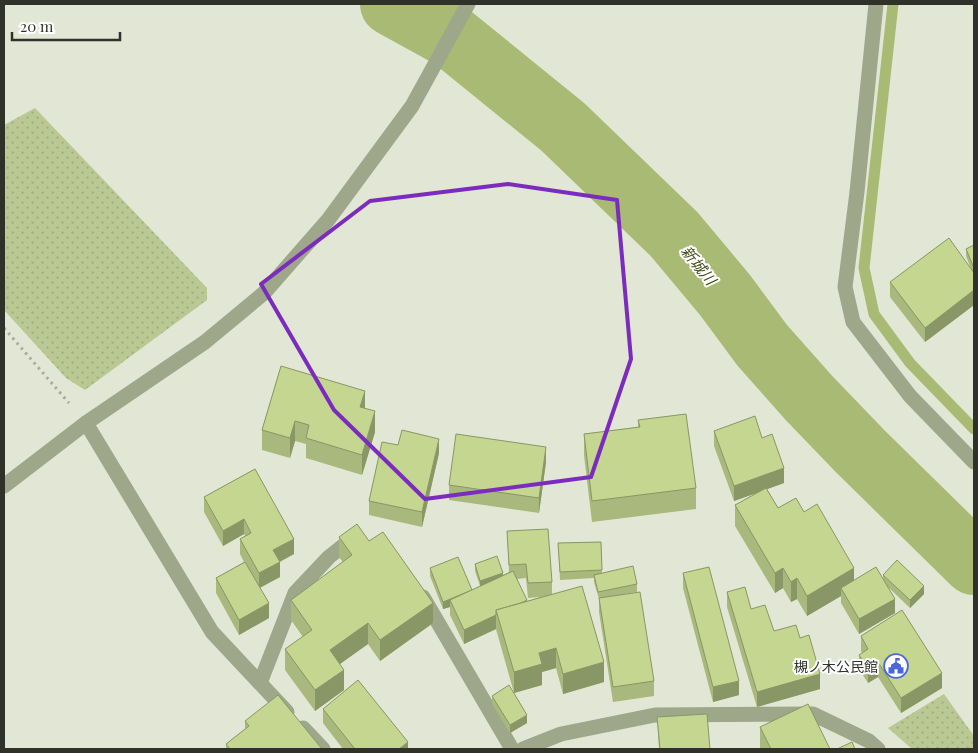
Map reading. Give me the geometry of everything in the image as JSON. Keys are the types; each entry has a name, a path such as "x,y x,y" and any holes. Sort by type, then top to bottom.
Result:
{"street":[{"path":"4,486 86,423 205,342 264,293 328,220 412,106 468,4"},
{"path":"876,4 857,192 845,287 852,322 910,396 974,462"},
{"path":"86,423 212,632 323,749"},
{"path":"260,683 295,593 329,557 344,545 358,540 372,541"},
{"path":"418,587 512,749"},
{"path":"523,749 561,734 655,715 813,714 869,741 878,749"}],"path":[{"path":"4,328 86,423"}],"highlighted area":[{"path":"508,184 617,200 631,359 591,477 425,499 334,410 261,284 370,201"}],"green space":[{"path":"35,108 207,288 207,300 85,390 66,378 4,310 4,125"},
{"path":"944,694 974,736 974,749 912,749 888,728"}],"building":[{"path":"949,238 974,273 974,290 925,328 890,282"},
{"path":"974,245 974,268 966,249"},
{"path":"281,366 365,391 360,407 375,411 362,455 306,438 309,425 295,421 290,438 262,430"},
{"path":"686,414 696,488 592,501 584,434 640,427 638,420"},
{"path":"755,416 762,438 772,434 784,468 734,486 714,431"},
{"path":"402,430 439,439 422,512 369,501 382,442 398,445"},
{"path":"456,434 546,447 539,498 449,485"},
{"path":"255,469 294,539 273,550 280,562 259,573 240,539 251,533 244,519 223,531 204,497"},
{"path":"766,488 778,508 796,498 804,512 817,504 854,568 807,596 797,578 791,582 783,568 775,573 735,505"},
{"path":"357,524 369,541 383,532 433,603 380,640 368,623 330,650 344,670 315,690 285,649 312,630 291,600 352,555 339,537"},
{"path":"548,529 552,582 528,583 526,564 509,565 507,531"},
{"path":"601,542 602,570 560,572 558,543"},
{"path":"497,556 503,573 480,581 475,564"},
{"path":"458,557 472,590 443,602 430,568"},
{"path":"897,560 924,586 910,600 883,575"},
{"path":"245,562 269,603 239,620 216,578"},
{"path":"633,566 637,584 598,592 594,575"},
{"path":"709,567 739,681 713,687 683,573"},
{"path":"876,567 895,599 859,619 841,588"},
{"path":"513,571 527,600 496,610 496,615 464,630 450,600"},
{"path":"582,586 604,662 563,674 556,648 539,653 542,664 514,672 496,610"},
{"path":"745,587 751,609 765,605 774,631 796,625 800,638 809,635 820,674 757,692 727,592"},
{"path":"640,592 654,681 613,687 599,598"},
{"name":"槻ノ木公民館","path":"902,610 942,673 901,698 878,662 868,669 859,655 868,649 861,636"},
{"path":"358,680 408,742 399,749 355,749 323,709"},
{"path":"509,685 527,715 510,725 492,696"},
{"path":"278,695 322,749 230,749 226,744 249,726 245,721"},
{"path":"808,704 830,749 771,749 760,727"},
{"path":"707,714 710,749 660,749 657,717"},
{"path":"852,742 855,749 837,749"}],"waterway":[{"name":"新城川","path":"392,4 452,37 563,127 674,234 725,295 762,345 809,398 974,563"},
{"path":"893,4 864,268 874,314 910,363 974,429"}],"place":[{"name":"槻ノ木公民館","path":"896,666"}]}
